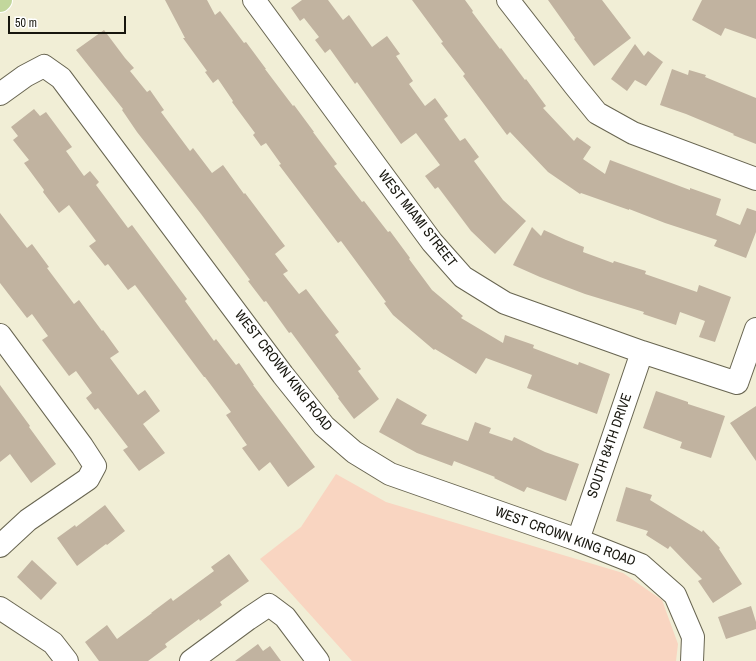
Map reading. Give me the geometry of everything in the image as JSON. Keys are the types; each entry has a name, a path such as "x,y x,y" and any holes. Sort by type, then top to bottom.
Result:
{"street":[{"name":"WEST MIAMI STREET","path":"254,0 432,242 463,277 505,303 642,352 737,383 756,329"},
{"path":"508,0 574,86 597,113 633,133 756,179"},
{"name":"WEST CROWN KING ROAD","path":"0,94 25,76 44,66 61,78 284,375 324,426 354,452 390,474 578,540 641,565 675,595 693,637 692,661"},
{"path":"0,335 96,466 88,479 28,520 0,546"},
{"name":"SOUTH 84TH DRIVE","path":"578,540 642,352"},
{"path":"191,661 269,605 285,617 318,661"},
{"path":"0,608 52,643 67,661"}],"shaded area":[{"path":"336,474 386,502 623,573 662,600 678,644 676,661 352,661 260,559 301,527"}],"building":[{"path":"165,0 207,0 215,15 220,11 244,43 246,42 293,106 294,105 337,164 334,166 362,202 364,201 388,232 390,231 432,290 463,316 461,318 503,343 505,335 534,345 533,348 578,365 579,362 610,374 597,414 527,388 532,375 486,358 476,374 435,349 434,350 393,315 384,303 386,302 341,241 338,243 279,165 281,164 266,143 261,146 253,135 255,133 232,102 233,101 218,79 213,83 205,72 207,71 183,38 185,38"},
{"path":"302,0 328,0 343,20 349,15 372,47 387,36 400,54 396,56 413,81 409,84 425,106 435,98 448,116 444,119 460,141 465,138 479,157 474,161 503,200 526,221 495,254 471,231 438,187 435,189 425,176 440,165 416,133 401,144 357,82 355,84 330,49 325,53 315,40 319,37 304,18 300,21 291,8"},
{"path":"412,0 465,0 473,11 472,12 500,49 501,48 546,106 543,108 574,141 577,137 591,147 583,159 605,174 610,160 690,190 690,188 721,199 716,215 740,225 747,208 756,211 756,232 746,258 714,246 717,240 665,223 629,209 581,193 580,194 548,172 510,132 507,135 463,76 465,74 441,43 443,42"},
{"path":"548,0 602,0 631,38 594,66"},
{"path":"702,0 756,0 756,39 725,28 721,36 692,20"},
{"path":"104,30 134,68 130,71 147,92 150,90 164,110 161,112 190,151 193,148 212,173 223,165 285,246 275,254 288,271 283,274 299,294 306,289 339,332 335,335 361,369 358,371 379,399 354,419 291,332 289,333 266,301 264,302 248,281 250,280 137,132 122,110 123,109 76,50"},
{"path":"635,44 644,56 648,51 663,62 646,86 635,80 627,91 611,79"},
{"path":"672,69 688,75 689,70 706,75 705,77 756,98 756,144 686,114 660,105"},
{"path":"34,109 40,116 46,112 72,147 66,151 84,176 90,171 99,182 96,185 128,228 132,225 187,299 185,301 214,341 216,339 236,365 239,363 253,385 315,467 288,487 270,462 259,471 242,448 247,445 226,415 231,412 135,285 128,290 108,264 105,266 89,246 96,241 69,205 59,213 43,192 44,190 24,163 29,160 13,140 18,136 11,127"},
{"path":"0,213 27,248 32,244 49,267 47,268 74,304 79,300 102,331 103,330 119,352 110,358 138,395 145,390 160,411 143,424 165,453 139,471 123,450 128,447 98,408 95,410 86,398 92,393 76,371 69,376 42,340 48,336 32,314 27,318 0,283"},
{"path":"532,227 541,236 544,230 584,247 583,252 613,263 614,261 646,271 645,274 697,292 699,285 731,297 715,342 699,337 705,321 680,312 676,325 643,314 644,312 585,294 513,265"},
{"path":"0,385 56,464 31,483 10,454 0,462"},
{"path":"656,391 688,402 688,404 725,416 711,458 680,448 682,442 643,428"},
{"path":"397,398 427,415 421,424 468,441 475,422 491,428 489,433 512,441 514,437 545,452 579,464 566,501 527,487 524,492 494,478 495,477 454,461 452,466 417,453 379,432"},
{"path":"756,406 756,461 730,423"},
{"path":"626,487 652,495 650,500 702,532 703,530 720,548 719,549 742,584 713,603 698,581 702,579 670,546 668,549 646,535 648,531 616,521"},
{"path":"105,505 125,531 77,566 57,538 75,525 76,527"},
{"path":"229,554 249,581 220,602 222,605 200,621 199,619 165,644 167,647 148,661 99,661 85,642 107,625 117,639 171,598 173,601 214,571 211,567"},
{"path":"32,560 57,583 41,600 17,577"},
{"path":"751,606 756,622 756,629 726,639 718,617"},
{"path":"258,644 263,651 270,646 281,661 235,661"}]}
